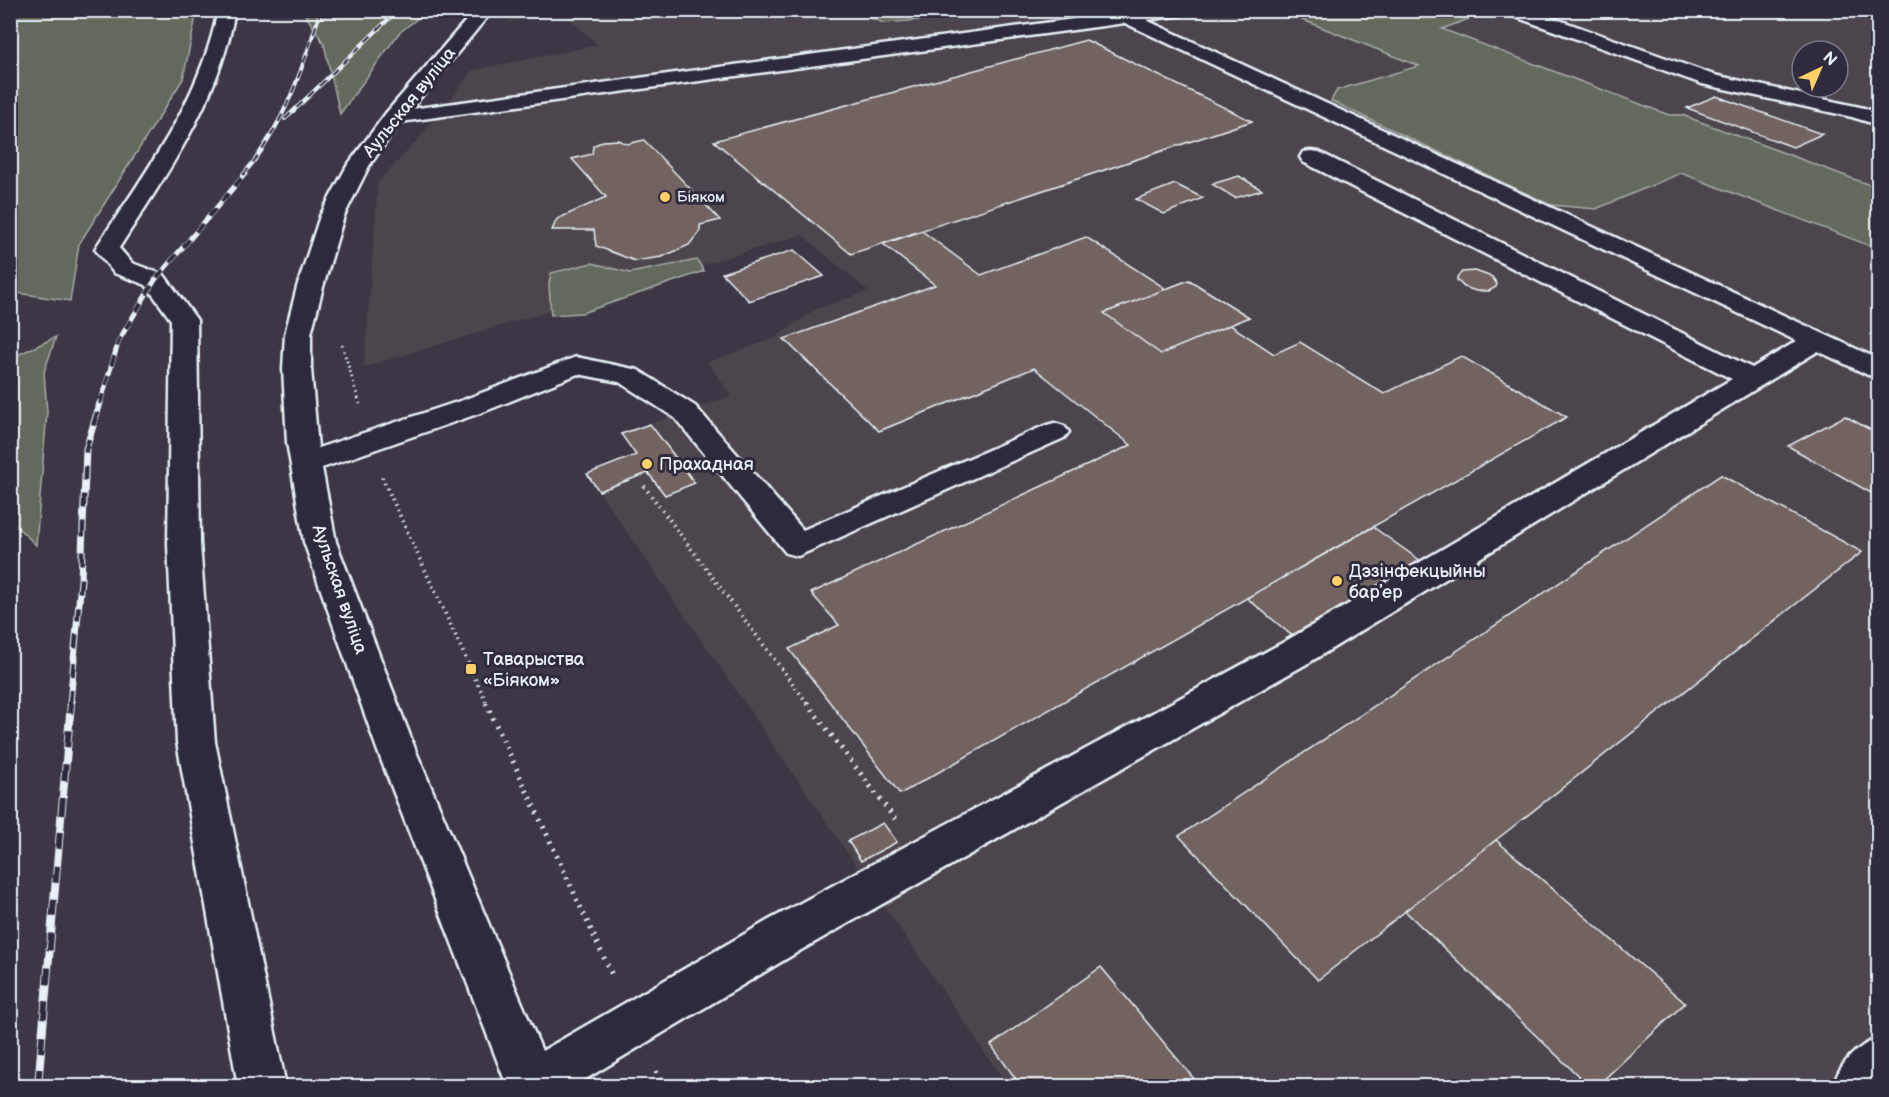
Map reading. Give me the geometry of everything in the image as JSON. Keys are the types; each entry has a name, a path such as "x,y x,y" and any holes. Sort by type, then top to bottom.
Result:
{"street":[{"path":"227,10 225,35 199,102 107,249 123,268 155,280 184,320 184,544 196,742 262,1086"},
{"name":"Аульская вуліца","path":"485,10 393,117 358,165 332,216 298,334 298,379 305,463 320,542 396,749 531,1086"},
{"path":"393,117 1182,10"},
{"path":"1513,10 1709,80 1857,112 1878,119"},
{"path":"1128,18 1878,369"},
{"path":"1311,157 1753,379"},
{"path":"531,1086 785,936 1297,652 1818,340"},
{"path":"1853,357 1878,340"},
{"path":"305,463 473,406 576,365 628,376 685,412 798,545 1054,432"},
{"path":"1857,1086 1878,1062"}],"path":[{"path":"341,341 383,479 663,1086"},
{"path":"644,486 925,858"}],"shaded area":[{"path":"518,11 561,11 508,22"},
{"name":"Біяком","path":"561,11 1878,11 1878,1086 1008,1086 587,474 635,455 621,434 731,396 708,362 775,338 814,310 868,291 802,235 364,367 378,182 416,142 473,70 598,45"}],"green space":[{"path":"1301,10 1474,11 1479,13 1442,29 1669,115 1682,115 1878,188 1878,249 1681,173 1596,209 1551,205 1331,101 1337,90 1419,66 1298,18"},
{"path":"10,11 197,11 183,79 79,244 70,301 11,292"},
{"path":"303,11 427,11 399,33 340,114 324,44"},
{"path":"854,11 989,11 955,17 884,23"},
{"path":"697,260 704,271 582,313 551,315 549,284 551,273 592,263 630,273"},
{"path":"56,337 44,372 47,412 36,545 11,521 11,358"}],"building":[{"path":"1086,40 1252,121 851,254 714,141"},
{"path":"1716,96 1822,134 1793,147 1687,108"},
{"path":"618,140 627,144 644,140 720,220 700,225 700,231 689,245 662,257 635,261 596,246 594,230 552,230 557,219 606,197 572,159 592,154 593,146 603,141"},
{"path":"1239,176 1262,190 1235,198 1212,184"},
{"path":"1175,184 1203,198 1164,214 1136,199"},
{"path":"922,231 981,275 1086,237 1166,289 1189,280 1249,317 1230,325 1274,354 1300,342 1384,394 1461,356 1567,417 900,794 789,649 839,625 811,593 1131,445 1034,368 879,431 784,339 935,285 883,244"},
{"path":"794,250 824,276 749,301 722,273"},
{"path":"1475,271 1492,277 1497,284 1496,287 1489,291 1476,291 1464,287 1457,280 1462,272"},
{"path":"1189,280 1249,317 1161,354 1104,313"},
{"path":"1845,416 1878,434 1878,497 1788,446"},
{"name":"Прахадная","path":"650,424 695,483 665,495 648,473 599,491 587,474 636,455 621,434"},
{"path":"1721,475 1862,552 1318,980 1179,836"},
{"name":"Дэзінфекцыйны барʼер","path":"1373,527 1425,564 1296,639 1247,598"},
{"path":"883,823 897,842 861,861 848,841"},
{"path":"1496,840 1685,1003 1597,1086 1589,1086 1405,911"},
{"path":"1101,967 1200,1086 1021,1086 991,1045"}],"railway":[{"path":"243,175 281,118 299,76 321,10"},
{"path":"285,119 398,10"},
{"path":"100,404 119,340 155,280 245,174"},
{"path":"70,704 81,580 86,449 100,403"},
{"path":"38,1086 71,703"}],"place":[{"name":"Біяком","path":"665,197"},
{"name":"Прахадная","path":"647,464"},
{"name":"Дэзінфекцыйны барʼер","path":"1337,581"},
{"name":"Таварыства «Біяком»","path":"471,669"}]}
